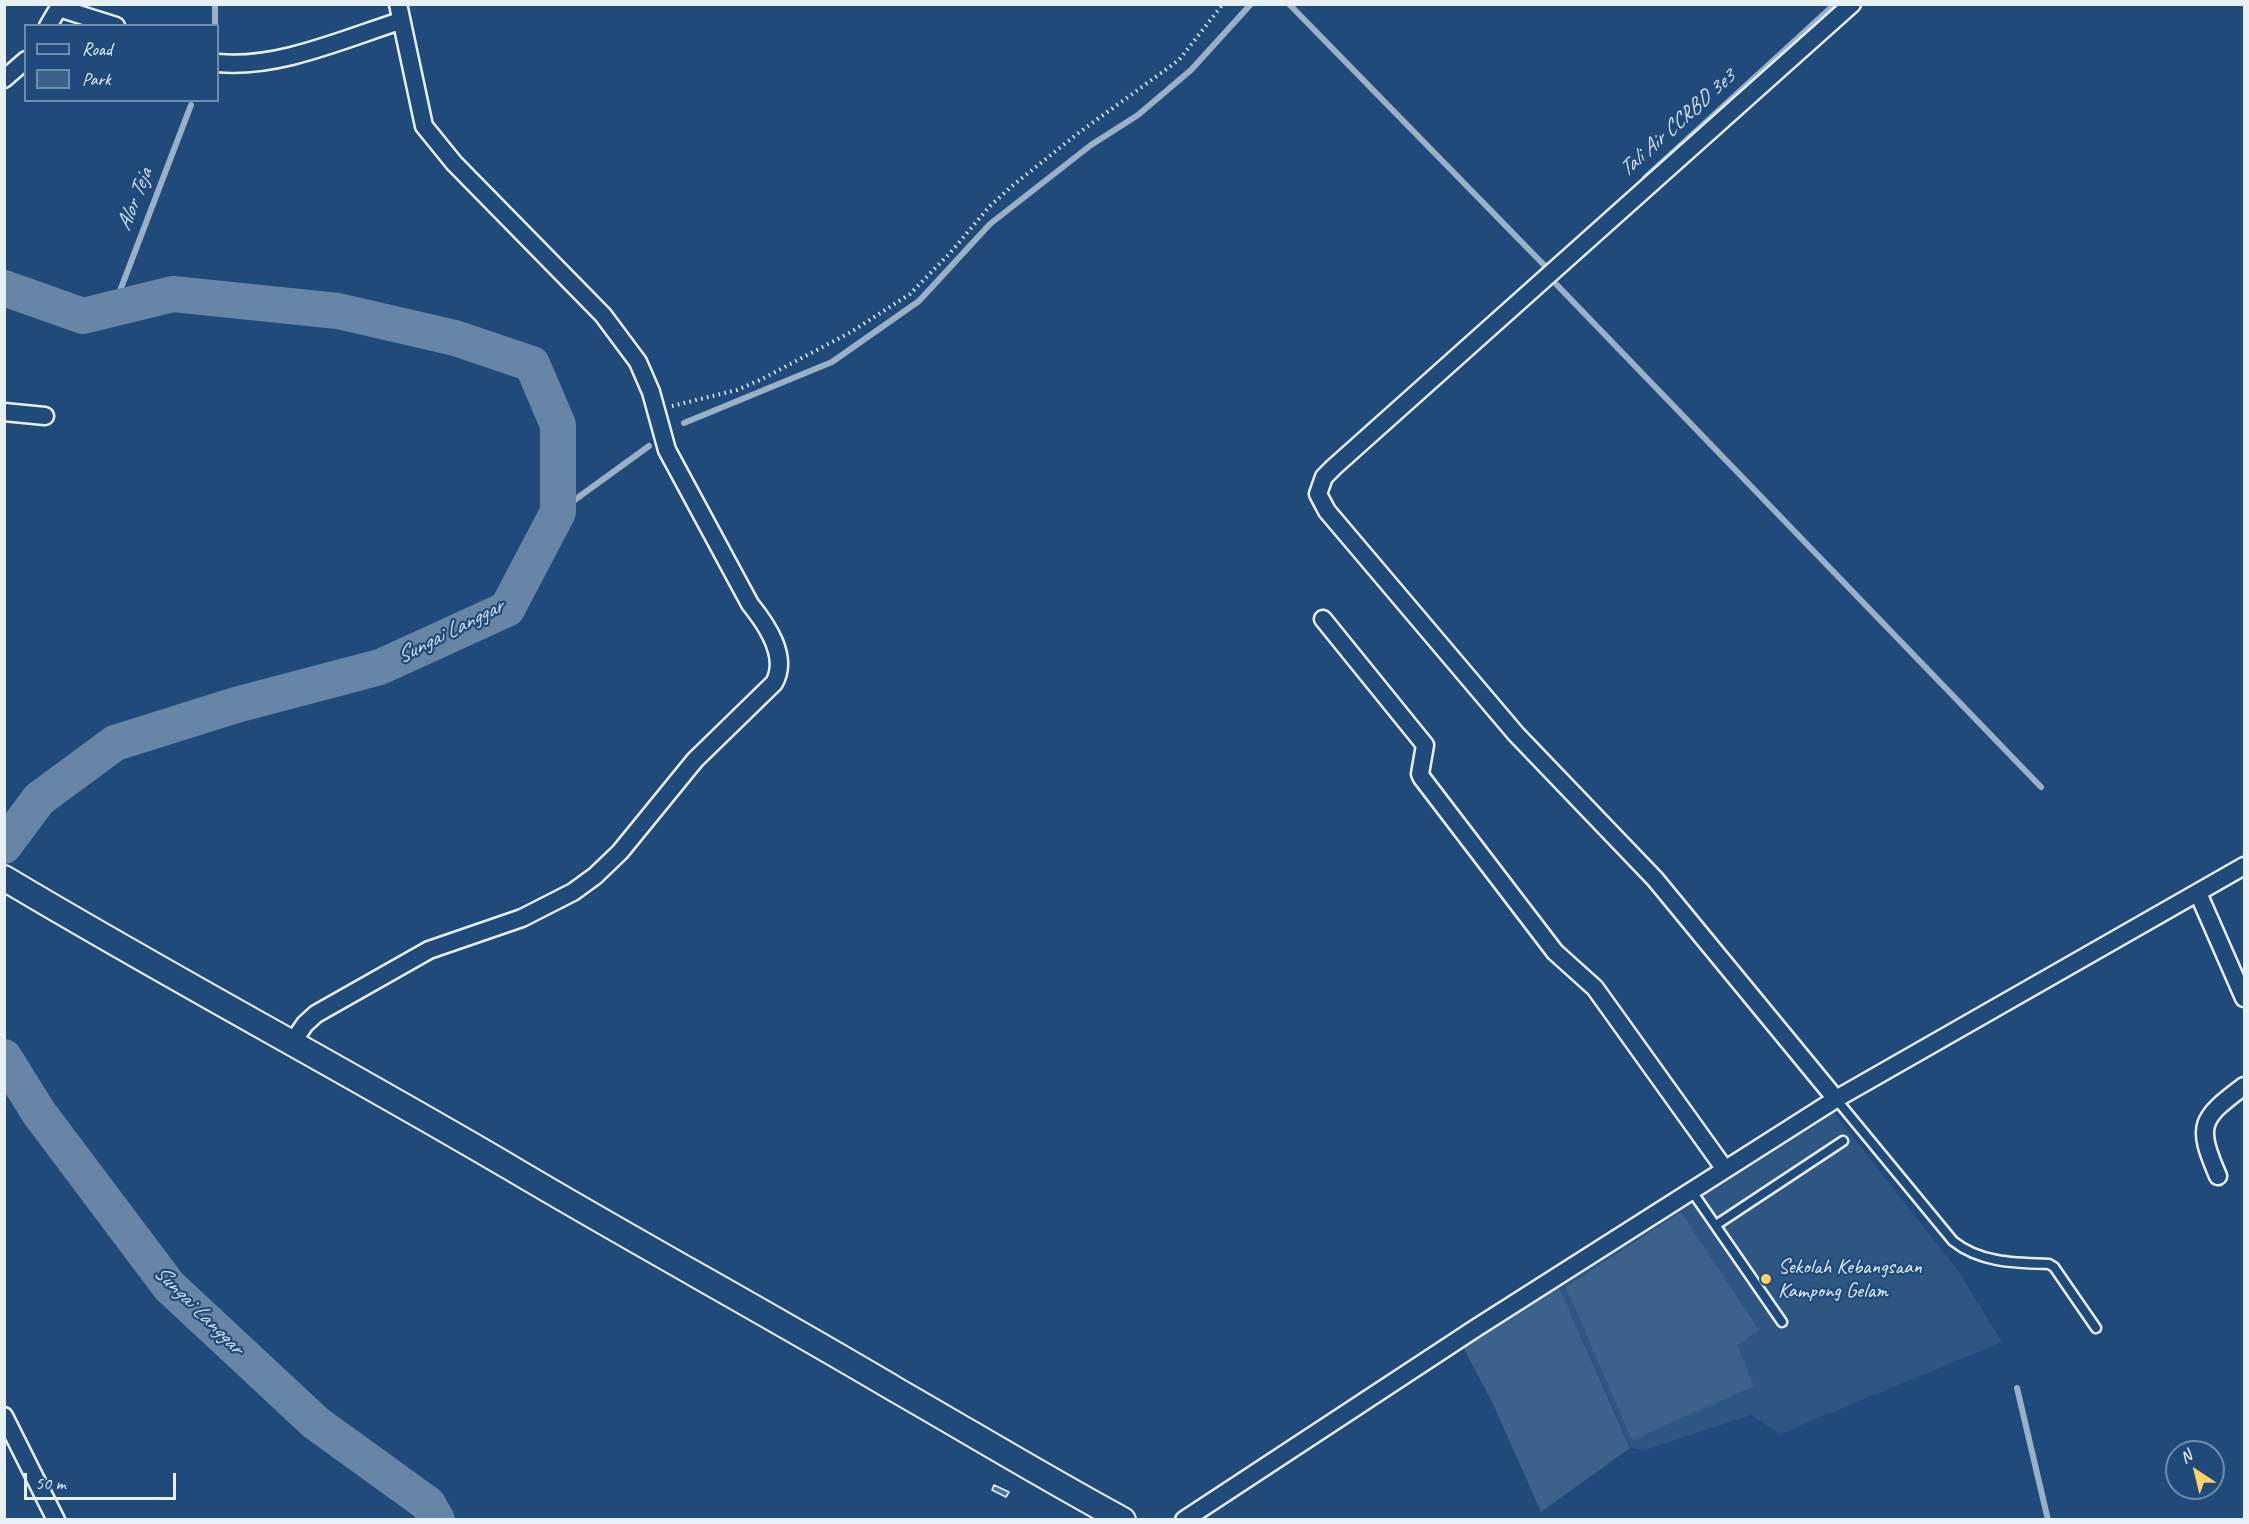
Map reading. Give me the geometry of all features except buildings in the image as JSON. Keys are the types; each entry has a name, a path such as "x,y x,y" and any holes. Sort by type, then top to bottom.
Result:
{"main road":[{"path":"11,882 626,1238 898,1390 1046,1479 1123,1520"}],"street":[{"path":"1836,1098 1655,879 1507,723 1327,511 1318,494 1324,477 1334,467 1852,4"},
{"path":"49,24 60,6 110,24"},
{"path":"219,63 238,65 278,59 399,13 424,126 454,163 614,328 638,362 657,411 667,450 750,604 765,623 780,660 780,672 774,683 695,759 620,852 595,876 573,892 522,918 429,950 316,1014 305,1024 292,1043"},
{"path":"4,79 24,62"},
{"path":"4,412 45,416"},
{"path":"1323,619 1425,745 1420,774 1422,778 1555,952 1594,988 1724,1168"},
{"path":"1184,1520 1724,1168 1836,1098 2244,866"},
{"path":"2198,893 2244,998"},
{"path":"2218,1176 2203,1137 2205,1125 2220,1104 2244,1086"},
{"path":"4,1416 56,1520"}],"lane":[{"path":"1836,1098 1953,1241 1962,1248 2012,1264 2049,1264 2054,1267 2096,1328"},
{"path":"1716,1225 1843,1141"},
{"path":"1691,1190 1782,1322"}],"path":[{"path":"657,411 737,390 760,380 851,332 910,294 989,207 1012,186 1077,134 1179,60 1223,4"}],"shaded area":[{"name":"Sekolah Kebangsaan Kampong Gelam","path":"1831,1109 1959,1272 2002,1342 1780,1434 1751,1415 1645,1450 1631,1448 1558,1285"}],"green space":[{"path":"1681,1212 1759,1330 1737,1345 1754,1386 1632,1440 1566,1287"},
{"path":"1558,1285 1630,1448 1541,1512 1494,1406 1463,1347"}],"waterway":[{"name":"Alor Teja","path":"215,4 215,24"},
{"path":"684,423 832,362 919,301 990,224 1091,145 1138,115 1191,70 1251,4"},
{"path":"1289,4 1546,267"},
{"name":"Tali Air CCRBD 3e3","path":"1645,178 1835,4"},
{"name":"Alor Teja","path":"113,309 191,105"},
{"path":"1557,285 2041,787"},
{"name":"Sungai Langgar","path":"4,288 83,316 173,294 338,311 455,338 532,364 558,425 558,512 507,609 380,667 236,705 115,743 39,799 4,846"},
{"path":"558,512 649,446"},
{"name":"Sungai Langgar","path":"4,1057 39,1113 169,1286 316,1423 428,1504 437,1520"},
{"path":"2017,1388 2048,1520"}],"place":[{"name":"Sekolah Kebangsaan Kampong Gelam","path":"1766,1279"}]}
